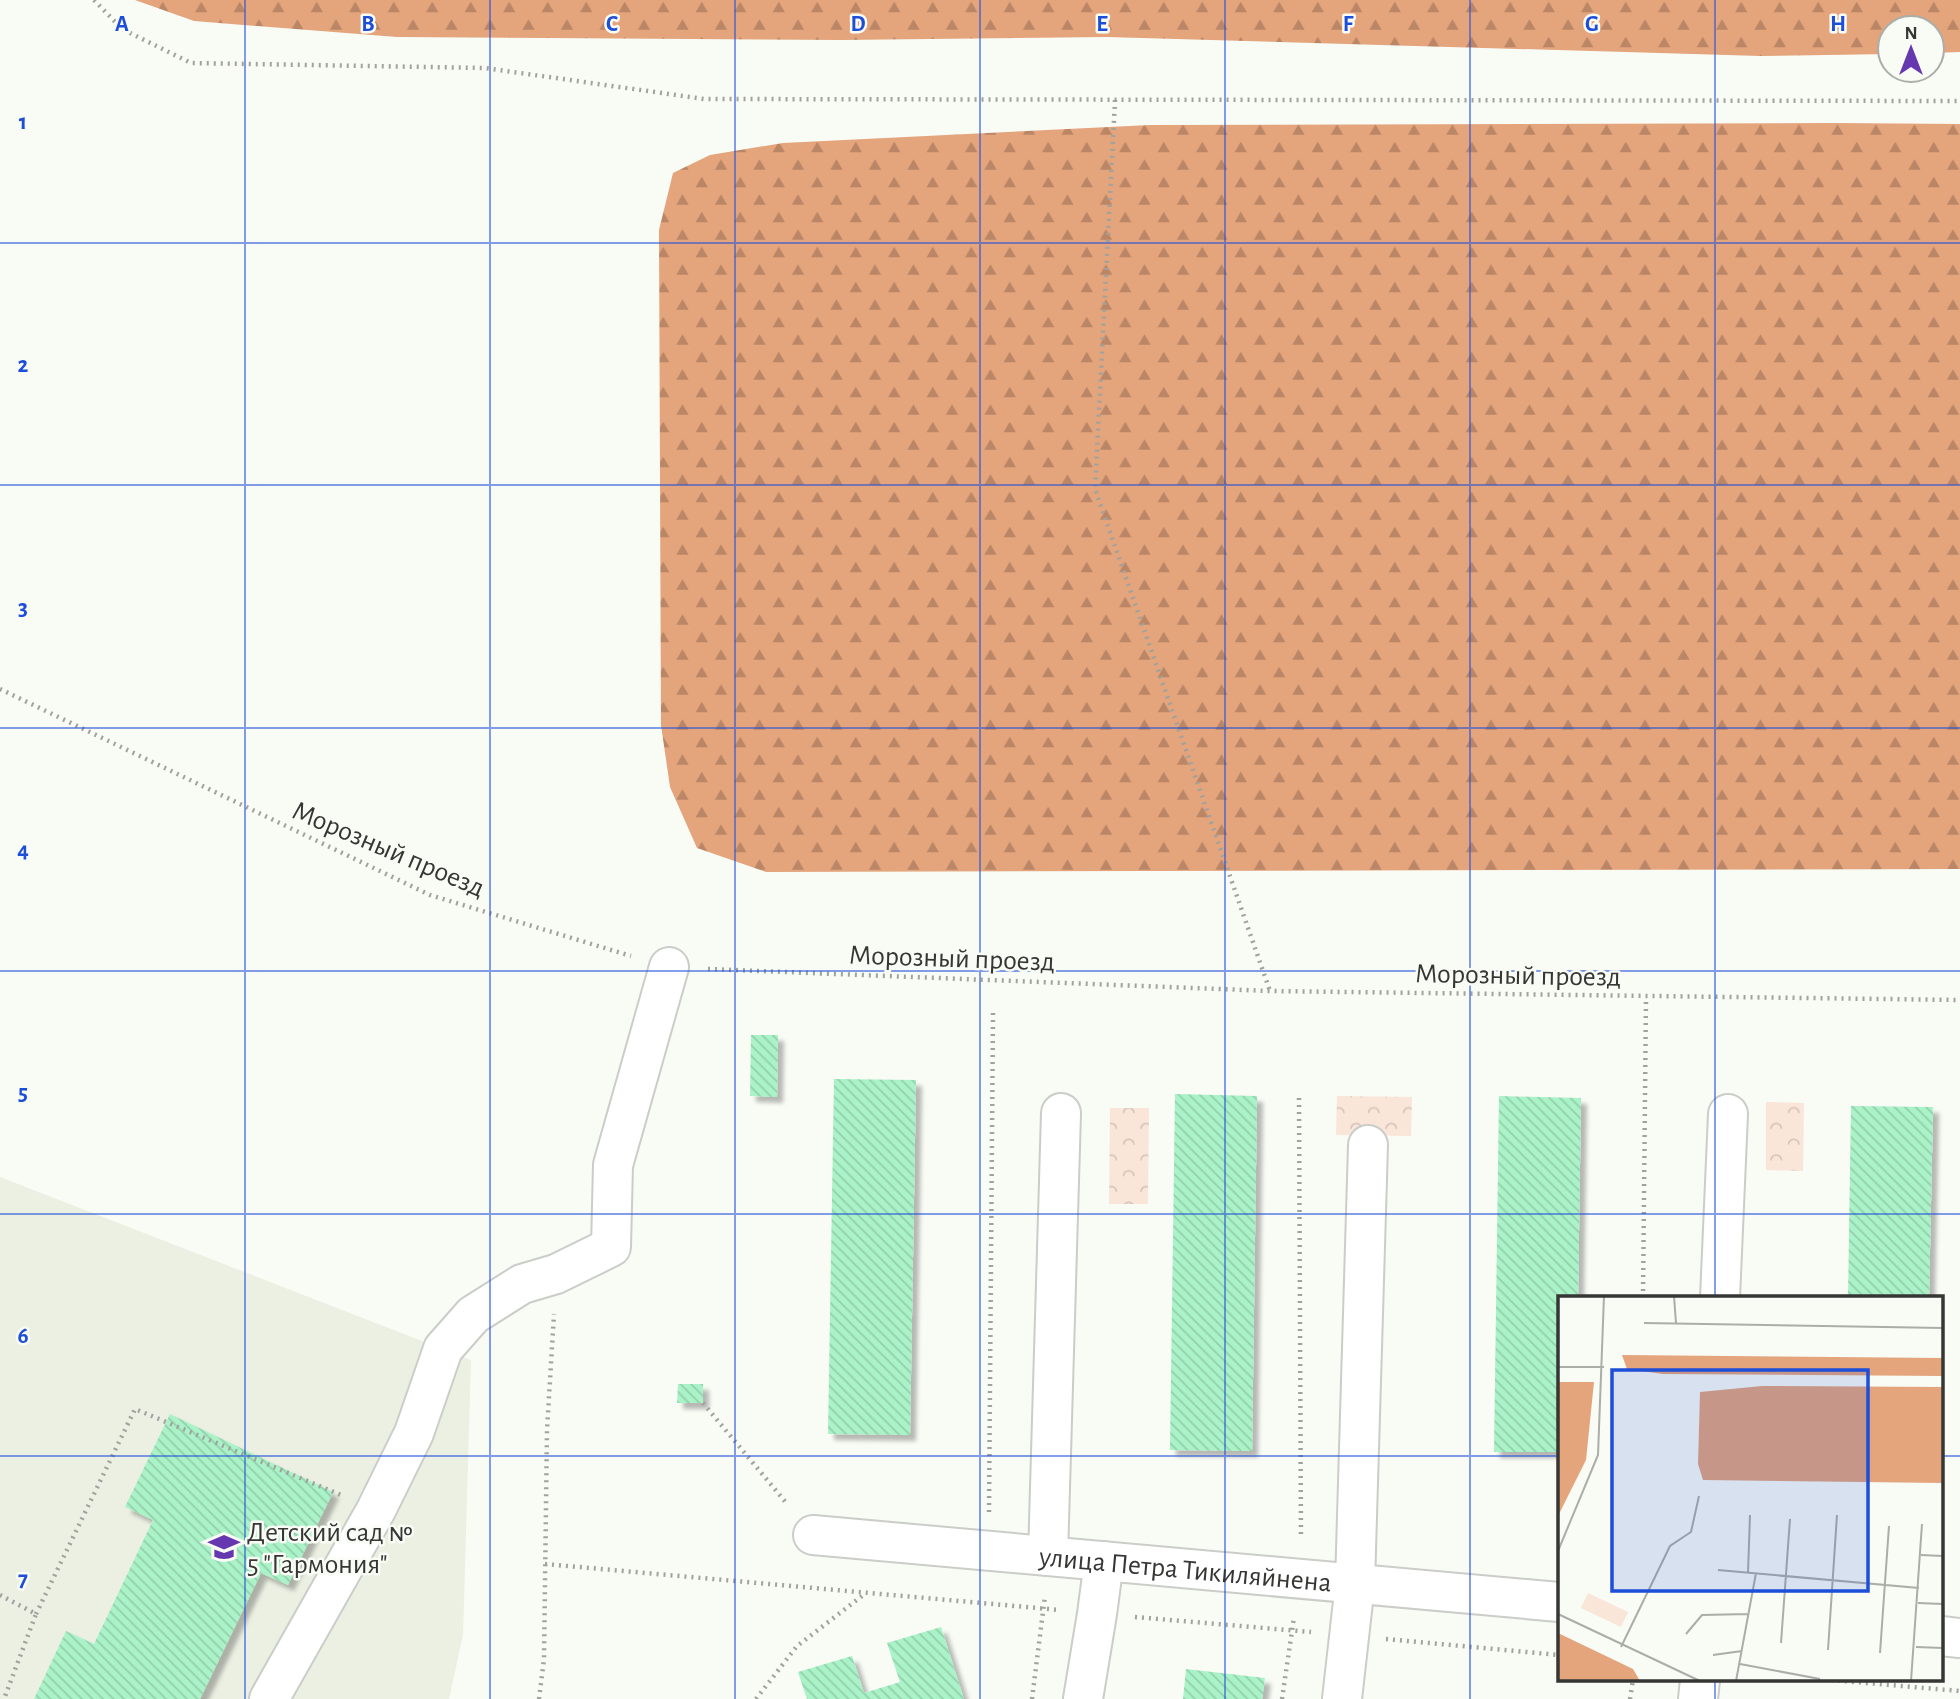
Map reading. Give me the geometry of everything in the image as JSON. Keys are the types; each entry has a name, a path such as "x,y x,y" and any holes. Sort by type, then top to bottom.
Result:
{"street":[{"path":"269,1699 376,1510 414,1433 443,1349 473,1315 522,1284 556,1275 611,1247 613,1165 668,967"},
{"path":"1048,1556 1061,1113"},
{"path":"1720,1296 1728,1114"},
{"path":"1342,1699 1355,1584 1368,1145"},
{"name":"улица Петра Тикиляйнена","path":"813,1535 1558,1602"},
{"path":"1083,1699 1104,1561"},
{"path":"1942,1636 1960,1638"}],"path":[{"path":"94,0 122,29 191,64 485,68 704,99 1960,101"},
{"path":"1115,100 1095,489 1270,991"},
{"name":"Морозный проезд","path":"0,689 430,895 668,967 1270,991 1960,1000"},
{"path":"1643,1296 1646,997"},
{"path":"989,1551 993,1012"},
{"path":"1282,1699 1301,1579 1299,1098"},
{"path":"539,1699 544,1659 547,1430 556,1275"},
{"path":"703,1403 813,1535"},
{"path":"4,1699 36,1614 135,1409 376,1510"},
{"path":"1032,1699 1048,1556"},
{"path":"545,1564 1558,1655"},
{"path":"756,1699 797,1646 867,1592"},
{"path":"0,1595 36,1614"},
{"path":"1854,1682 1960,1691"}],"shaded area":[{"path":"0,1177 471,1360 463,1635 449,1699 0,1699"}],"green space":[{"path":"135,0 1960,0 1960,52 1946,52 1946,14 1876,14 1876,54 1761,56 1107,37 841,40 397,37 194,21"},
{"path":"1960,124 1960,869 766,872 697,848 670,787 661,725 659,230 673,173 710,155 783,143 1150,125"},
{"path":"1337,1096 1412,1097 1411,1136 1336,1135"},
{"path":"1766,1102 1804,1103 1803,1171 1766,1170"},
{"path":"1110,1108 1149,1108 1148,1204 1109,1204"}],"building":[{"path":"751,1035 778,1035 777,1097 750,1096"},
{"path":"834,1079 916,1080 910,1435 828,1434"},
{"path":"1175,1094 1257,1096 1252,1451 1170,1450"},
{"path":"1499,1096 1581,1098 1578,1296 1558,1296 1558,1452 1494,1452"},
{"path":"1851,1106 1933,1107 1929,1296 1848,1296"},
{"path":"678,1384 703,1384 703,1403 677,1403"},
{"name":"Детский сад № 5 \"Гармония\"","path":"170,1414 333,1492 288,1585 261,1573 200,1699 34,1699 66,1631 94,1644 153,1520 125,1507"},
{"path":"941,1627 964,1699 807,1699 798,1672 852,1656 864,1693 900,1682 887,1643"},
{"path":"1186,1669 1265,1678 1262,1699 1183,1699"}],"place":[{"name":"Детский сад № 5 \"Гармония\"","path":"224,1547"}]}
